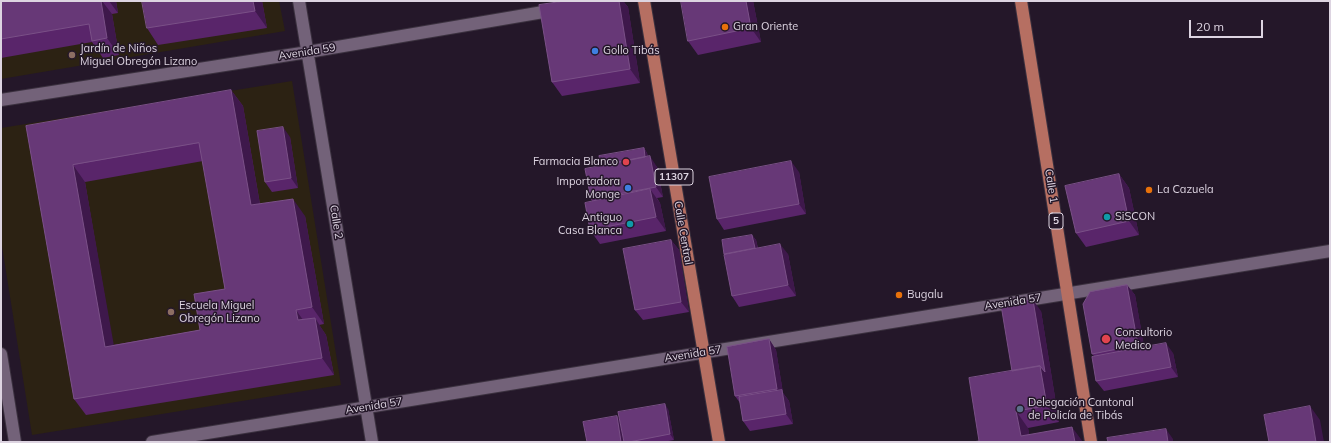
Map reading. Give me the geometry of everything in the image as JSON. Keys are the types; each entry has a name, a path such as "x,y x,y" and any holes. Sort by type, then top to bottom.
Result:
{"main road":[{"name":"Calle Central","path":"644,1 719,442"},
{"name":"Calle 1","path":"1021,1 1091,442"}],"street":[{"name":"Calle 2","path":"299,1 372,442"},
{"name":"Avenida 59","path":"1,100 308,52 565,9"},
{"name":"Avenida 57","path":"152,442 1330,251"},
{"path":"1,354 16,442"}],"shaded area":[{"name":"Jardín de Niños Miguel Obregón Lizano","path":"1,1 279,1 285,31 1,79"},
{"name":"Escuela Miguel Obregón Lizano","path":"292,81 341,385 32,435 1,240 1,128"}],"building":[{"path":"1,1 101,1 107,38 92,41 89,24 1,39"},
{"path":"142,1 253,1 255,11 147,28"},
{"name":"Gollo Tibás","path":"565,1 619,1 630,69 552,82 539,5"},
{"path":"681,1 746,1 751,28 688,41"},
{"path":"231,90 251,205 293,199 312,307 296,310 298,320 315,318 322,358 74,399 26,126","holes":["199,143 225,289 194,294 200,330 105,347 73,165"]},
{"path":"283,127 291,178 265,182 257,131"},
{"path":"644,148 645,157 601,166 599,156"},
{"path":"650,156 656,187 591,199 585,169"},
{"path":"791,161 799,204 717,219 709,177"},
{"path":"1119,174 1129,221 1076,233 1065,186"},
{"path":"650,189 656,217 590,230 585,203"},
{"path":"752,235 755,248 724,254 722,240"},
{"path":"671,240 681,302 635,310 623,249"},
{"path":"780,244 788,285 732,296 724,255"},
{"path":"1127,285 1138,345 1092,354 1083,304 1090,292"},
{"path":"1033,300 1045,372 1040,366 1012,371 1001,305"},
{"path":"769,339 777,389 735,396 727,347"},
{"path":"1166,343 1171,367 1096,381 1092,357"},
{"path":"1040,366 1047,406 1016,411 1021,436 1072,427 1075,442 972,442 979,441 969,378"},
{"path":"782,390 786,414 743,421 739,397"},
{"path":"665,404 670,434 624,442 618,412"},
{"path":"1310,406 1316,442 1269,442 1264,415"},
{"path":"617,416 621,442 587,442 583,422"},
{"path":"1166,429 1168,442 1108,442 1107,438"}],"place":[{"name":"Gran Oriente","path":"725,27"},
{"name":"Gollo Tibás","path":"595,51"},
{"name":"Jardín de Niños Miguel Obregón Lizano","path":"72,55"},
{"name":"Farmacia Blanco","path":"626,162"},
{"name":"Importadora Monge","path":"628,188"},
{"name":"La Cazuela","path":"1149,190"},
{"name":"SiSCON","path":"1107,217"},
{"name":"Antiguo Casa Blanca","path":"630,224"},
{"name":"Bugalu","path":"899,295"},
{"name":"Escuela Miguel Obregón Lizano","path":"171,312"},
{"name":"Consultorio Medico","path":"1106,339"},
{"name":"Delegación Cantonal de Policía de Tibás","path":"1020,409"}]}
